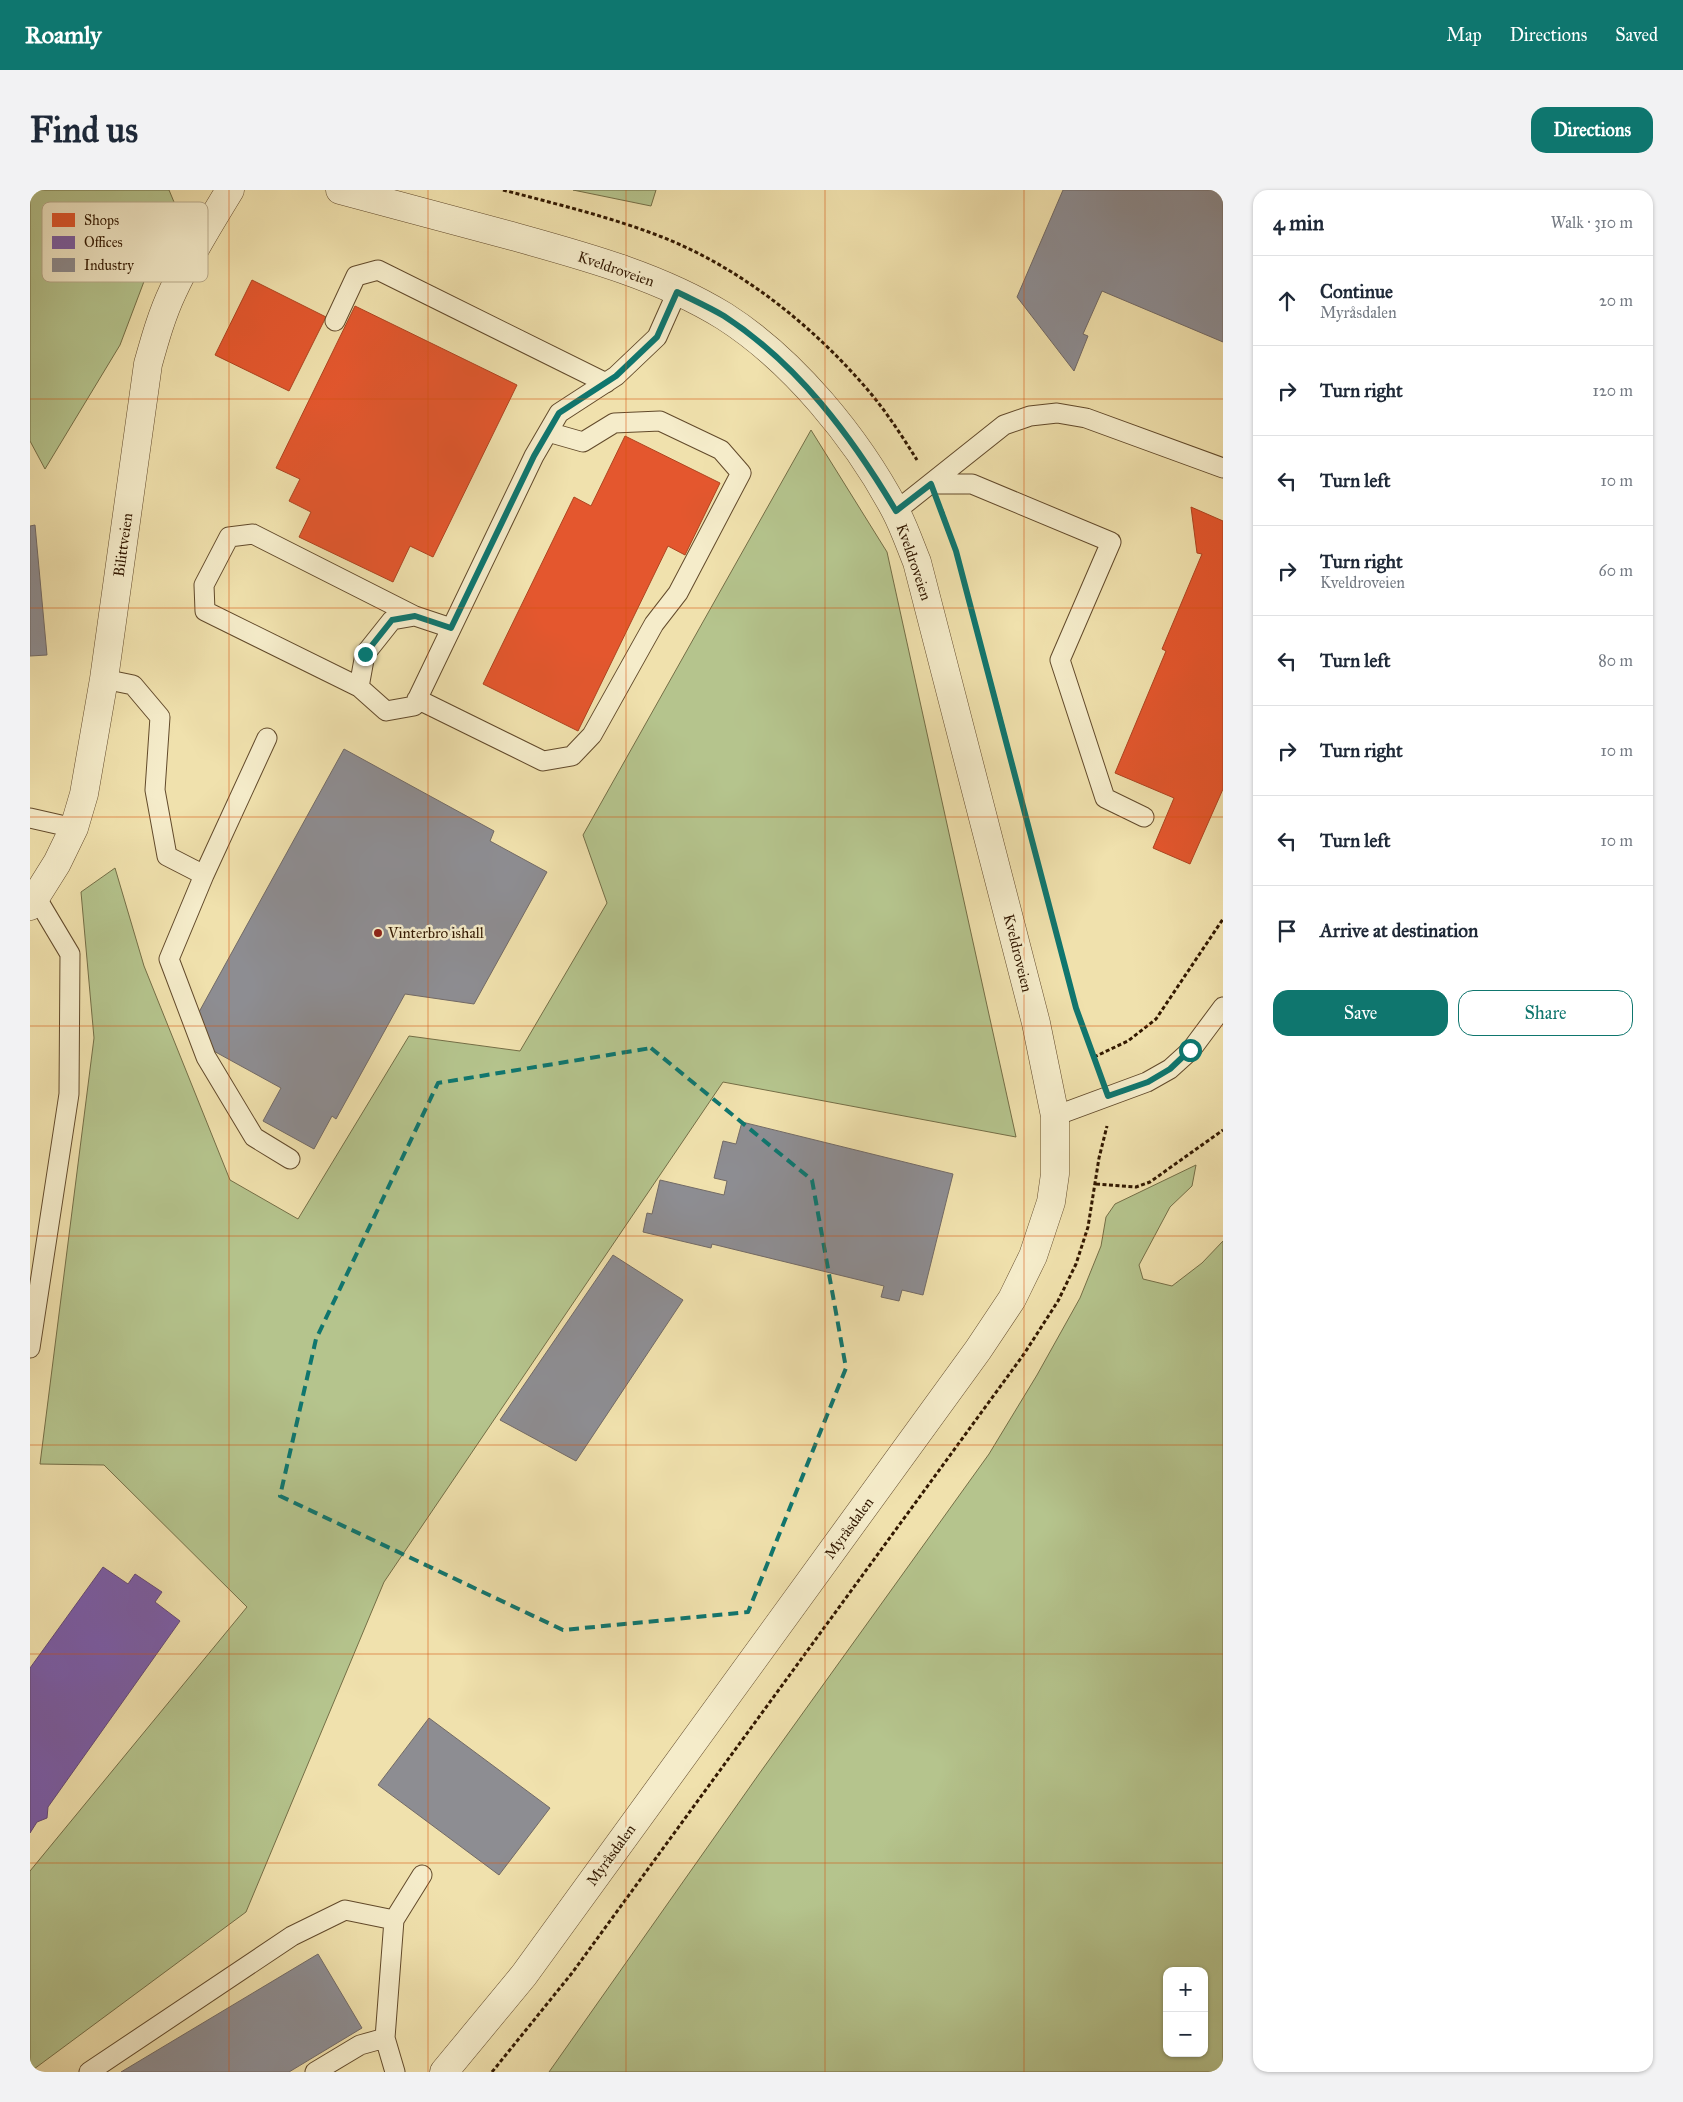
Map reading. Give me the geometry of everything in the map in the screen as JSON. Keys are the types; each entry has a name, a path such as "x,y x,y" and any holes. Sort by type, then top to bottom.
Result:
{"street":[{"name":"Bilittveien","path":"208,227 230,190"},
{"name":"Kveldroveien","path":"340,190 592,259 635,274 677,292 724,316 764,346 801,381 837,423 868,465 896,511 917,562 932,614 1036,1023 1055,1116"},
{"name":"Bilittveien","path":"33,901 57,863 74,828 84,794 104,679 150,356 157,330 177,282"},
{"name":"Myråsdalen","path":"444,2072 536,1958 978,1350 1012,1299 1033,1256 1051,1202 1055,1174 1055,1116"}],"lane":[{"path":"335,321 356,276 378,270 606,383"},
{"path":"451,628 415,616 253,534 229,537 204,585 205,612 359,687 386,711 414,706 534,456 559,413 616,376 657,337 677,292"},
{"path":"896,511 1004,426 1030,416 1057,413 1086,418 1223,468"},
{"path":"417,699 543,761 572,756 592,735 654,624 678,593 741,474 721,450 660,421 614,423 583,442 548,432"},
{"path":"931,484 972,484 1111,542 1060,660 1105,798 1144,817"},
{"path":"359,687 365,654 392,620 415,616"},
{"path":"104,679 134,685 160,716 156,790 167,856 204,875"},
{"path":"267,738 204,875 169,959 206,1057 249,1129 254,1137 290,1159"},
{"path":"30,818 74,828"},
{"path":"30,1348 69,1094 70,954 33,901"},
{"path":"1055,1116 1148,1082 1170,1069 1190,1050 1223,1007"},
{"path":"395,2072 385,2038 394,1920 422,1875"},
{"path":"89,2072 292,1936 345,1910 394,1920"},
{"path":"315,2072 360,2045 385,2038"}],"path":[{"path":"492,2072 572,1973 1024,1354 1058,1302 1076,1264 1088,1227 1099,1158 1110,1115 1108,1096 1076,1008 956,551 927,474 867,389 820,340 780,305 742,279 663,238 572,209 503,190"},
{"path":"1094,1057 1128,1041 1156,1019 1223,919"},
{"path":"1096,1184 1136,1187 1150,1182 1223,1130"}],"highlighted area":[{"path":"651,1048 812,1180 846,1368 748,1612 563,1630 280,1496 316,1339 438,1083"}],"green space":[{"path":"30,190 169,190 174,202 42,202 42,282 144,282 120,345 45,469 30,441"},
{"path":"573,190 656,190 651,206"},
{"path":"811,430 887,552 1016,1137 723,1082 384,1582 246,1912 30,2072 30,1871 247,1607 104,1465 40,1464 94,1038 81,892 115,868 144,966 230,1180 298,1219 409,1036 520,1051 607,903 583,835"},
{"path":"1196,1165 1192,1186 1170,1207 1139,1265 1143,1279 1172,1286 1202,1263 1223,1241 1223,2072 549,2072 759,1774 989,1454 1037,1375 1080,1298 1101,1246 1106,1217 1115,1204"}],"building: Shops":[{"path":"252,280 326,317 289,391 215,355"},
{"path":"355,306 517,385 433,557 410,546 393,582 299,537 311,512 289,501 300,479 276,468"},
{"path":"625,436 720,483 685,555 668,546 578,731 483,684 574,497 591,506"},
{"path":"1191,507 1223,521 1223,789 1190,864 1153,848 1174,798 1115,773 1166,651 1162,649 1202,554 1197,553"}],"building: Offices":[{"path":"103,1567 128,1584 135,1574 162,1592 155,1602 180,1621 48,1807 47,1818 37,1822 30,1833 30,1668"}],"building: Industry":[{"path":"1063,190 1223,190 1223,342 1102,291 1083,334 1088,336 1074,371 1017,297"},
{"path":"35,525 47,655 30,656 30,526"},
{"name":"Vinterbro ishall","path":"344,749 494,831 490,841 547,872 474,1004 405,994 336,1119 332,1116 314,1149 263,1121 281,1088 210,1049 199,1012"},
{"path":"742,1122 953,1174 923,1295 902,1290 899,1301 881,1297 884,1286 712,1244 711,1248 643,1232 647,1213 652,1214 660,1180 724,1195 727,1181 714,1178 723,1141 736,1144"},
{"path":"613,1255 683,1300 576,1461 500,1420"},
{"path":"429,1718 550,1808 499,1875 378,1785"},
{"path":"318,1954 362,2028 289,2072 121,2072"}],"place":[{"name":"Vinterbro ishall","path":"378,933"}],"route":[{"path":"365,654 392,620 415,616 451,628 534,456 559,413 616,376 657,337 677,292 724,316 764,346 801,381 837,423 873,472 896,511 931,484 956,551 1076,1008 1108,1096 1148,1082 1170,1069 1190,1050"}]}
